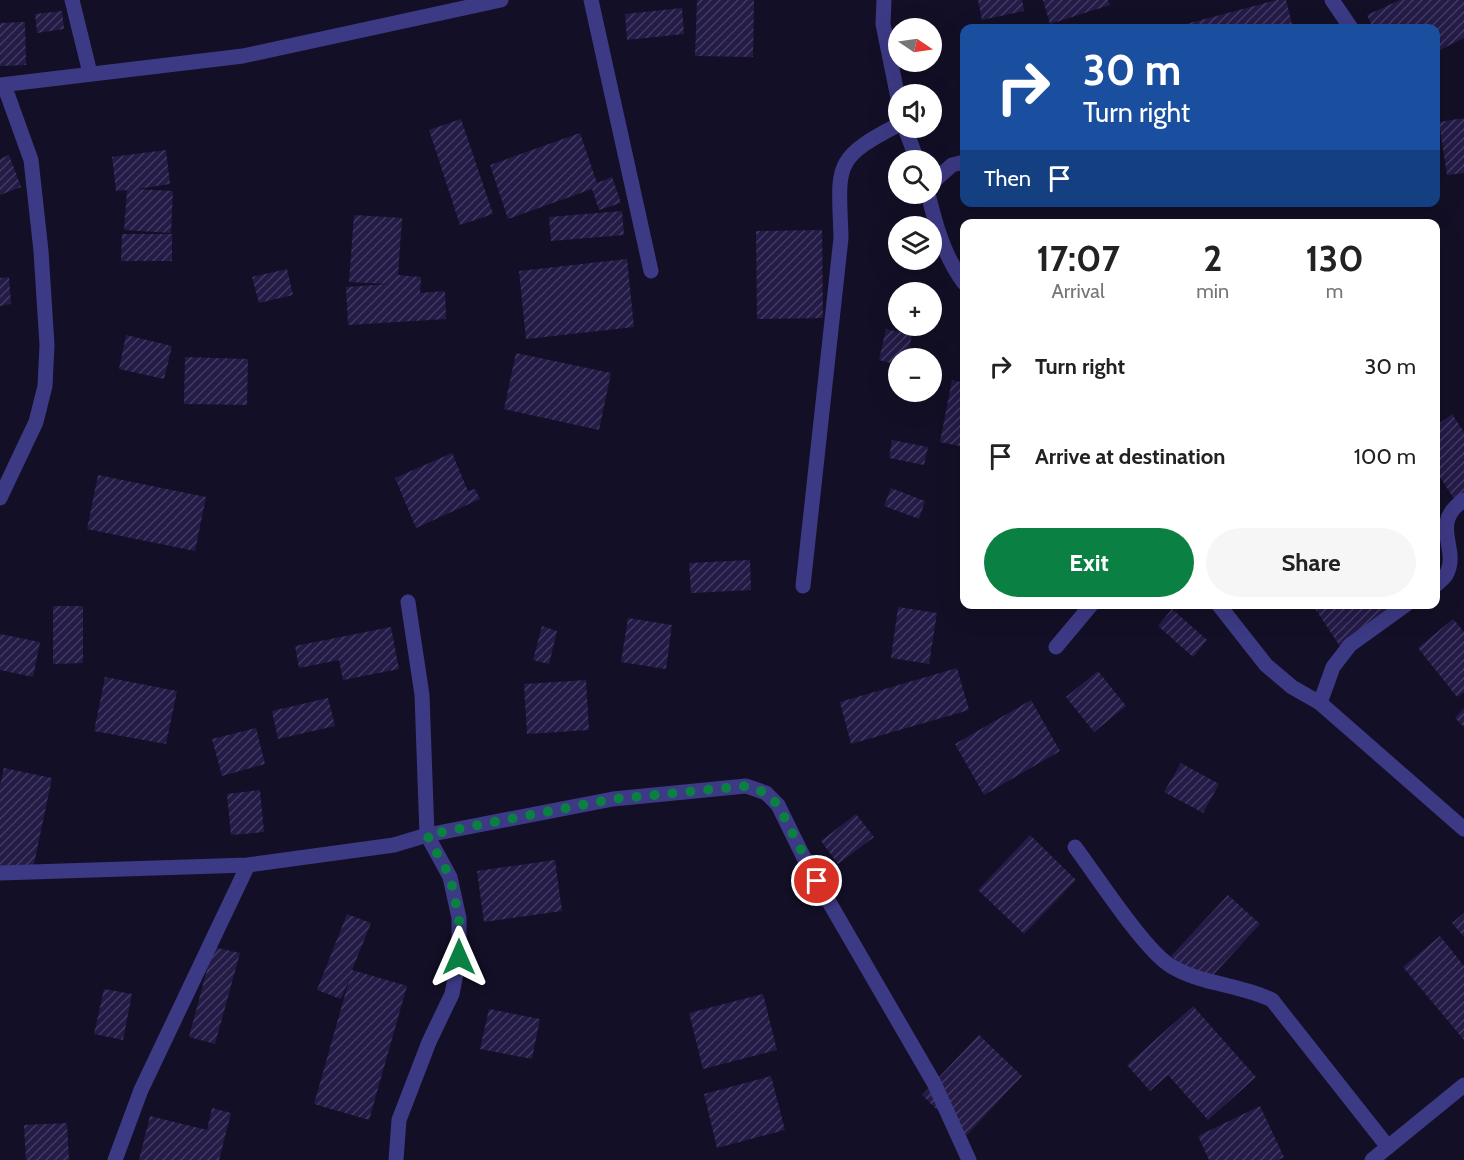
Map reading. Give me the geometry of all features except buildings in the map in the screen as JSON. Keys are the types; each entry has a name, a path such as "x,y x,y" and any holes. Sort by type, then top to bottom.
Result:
{"street":[{"path":"72,0 90,73"},
{"path":"0,498 36,422 45,386 47,345 41,250 31,160 2,85 243,56 501,0"},
{"path":"591,0 651,271"},
{"path":"884,0 883,24 895,84"},
{"path":"1332,0 1348,24"},
{"path":"803,586 841,238 840,181 846,160 862,144 888,130"},
{"path":"942,174 952,165 960,163"},
{"path":"930,204 937,231 953,268 960,278"},
{"path":"1440,581 1446,575 1450,560 1445,534 1447,519 1456,505 1464,500"},
{"path":"396,1160 399,1120 429,1042 452,994 459,957 459,918 450,877 427,835 422,696 408,602"},
{"path":"1056,646 1088,609"},
{"path":"1222,609 1266,665 1292,687 1320,703 1464,829"},
{"path":"1320,703 1333,667 1350,645 1400,609"},
{"path":"0,873 248,865 394,845 427,835 613,799 746,786 766,793 778,805 807,864 934,1083 969,1160"},
{"path":"1075,847 1152,950 1170,966 1191,975 1256,992 1272,1000 1388,1147"},
{"path":"115,1160 141,1090 248,865"},
{"path":"1372,1160 1464,1085"}],"route":[{"path":"459,957 459,918 450,877 427,835 613,799 746,786 766,793 778,805 817,881"}]}
